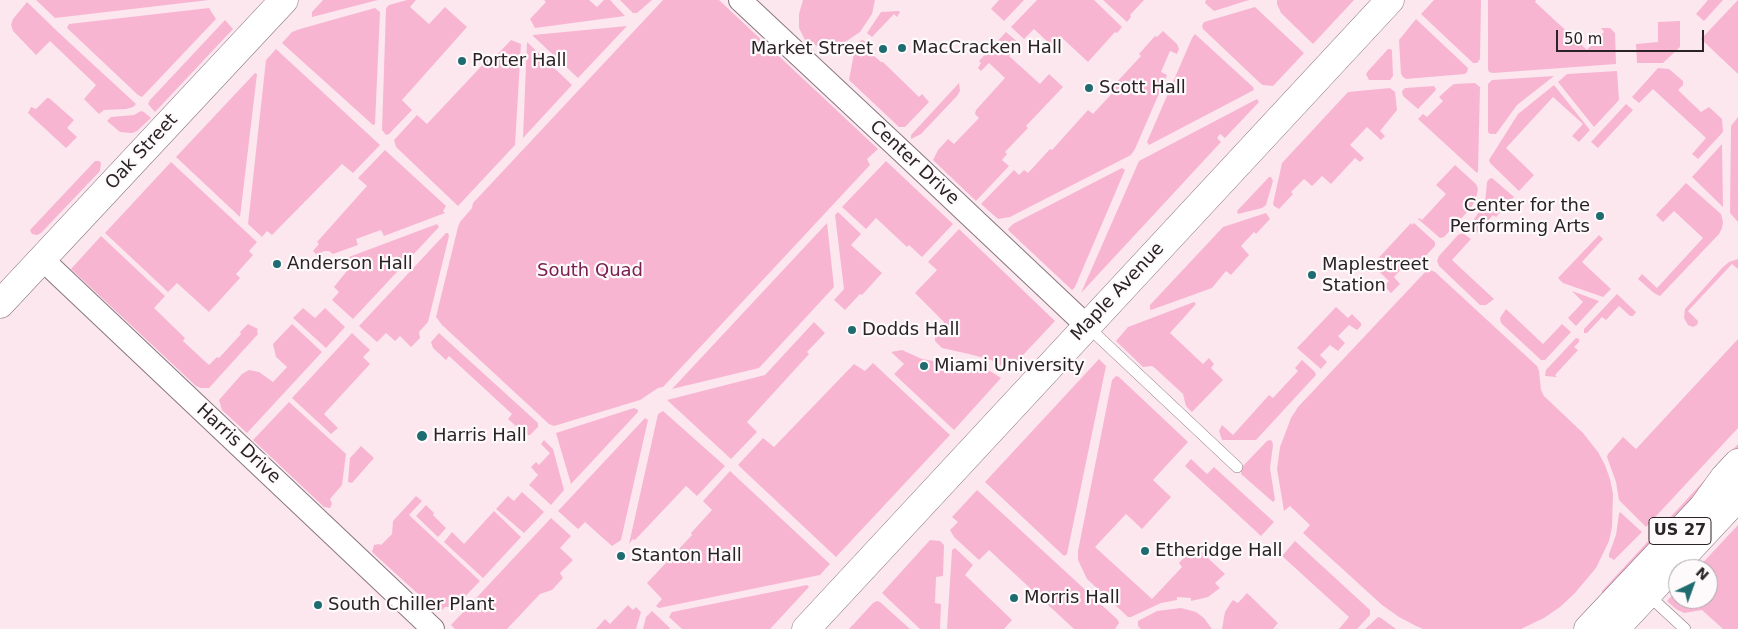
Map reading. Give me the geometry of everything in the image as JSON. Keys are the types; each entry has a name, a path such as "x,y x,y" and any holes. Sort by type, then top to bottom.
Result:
{"main road":[{"name":"Oak Street","path":"0,304 284,0"},
{"name":"Maple Avenue","path":"806,629 1390,0"},
{"name":"US 27","path":"1615,629 1640,588 1738,462"},
{"name":"US 27","path":"1588,629 1640,588 1738,497"}],"street":[{"name":"Center Drive","path":"740,0 1087,326"},
{"name":"Harris Drive","path":"42,259 433,629"}],"lane":[{"path":"1087,326 1237,466"},
{"path":"1640,588 1685,629"}],"green space":[{"path":"36,0 209,0 55,18"},
{"path":"323,0 378,0 312,17 312,12"},
{"path":"407,0 416,0 410,7 429,24 445,7 467,27 402,100 412,110 386,135 382,130 386,8 389,5"},
{"path":"544,0 589,0 597,7 604,0 610,0 625,16 535,28 530,19 546,2"},
{"path":"620,0 652,0 637,13 633,13"},
{"name":"South Quad","path":"663,0 719,0 878,149 867,159 870,165 663,387 658,388 640,400 554,426 549,424 442,325 436,317 458,227 472,208 473,203"},
{"path":"803,0 875,0 872,14 860,32 842,44 822,48 805,40 799,28 799,14"},
{"path":"999,0 1024,0 1004,21 991,9"},
{"path":"1037,0 1094,0 1122,27 1117,33 1115,32 1088,62 1060,36 1051,45 1034,29 1024,39 1011,27"},
{"path":"1103,0 1144,0 1130,15 1131,17 1127,22"},
{"path":"1206,0 1249,0 1214,11 1205,3"},
{"path":"1277,0 1354,0 1313,44 1281,13"},
{"path":"1434,0 1481,0 1480,59 1477,63 1473,63 1421,14"},
{"path":"1488,0 1536,0 1535,2 1587,50 1604,32 1601,28 1610,28 1615,33 1616,64 1489,72"},
{"path":"1708,0 1723,0 1704,21 1696,14"},
{"path":"1738,0 1738,74 1701,39"},
{"path":"27,2 136,104 126,109 104,110 99,114 84,99 96,85 50,41 36,55 13,31 11,25 13,19"},
{"path":"1255,7 1304,53 1273,86 1260,83 1202,26 1204,22"},
{"path":"209,8 216,19 142,97 67,28 69,24"},
{"path":"375,8 380,12 375,124 373,125 282,43 292,32"},
{"path":"899,11 897,17 894,14 872,37 867,33 881,12"},
{"path":"1416,19 1468,68 1465,74 1406,79 1403,77 1401,74 1399,40"},
{"path":"225,20 233,29 155,112 148,104 150,100"},
{"path":"1680,21 1680,47 1663,63 1637,63 1636,44 1658,42 1658,22"},
{"path":"627,26 578,78 533,36 533,35"},
{"path":"1163,31 1177,44 1179,49 1177,54 1170,51 1161,72 1167,75 1131,155 1010,217 998,219 981,204 1014,170 1019,175 1024,170 1028,173 1050,149 1052,150 1088,110 1093,114 1116,89 1113,86 1141,56 1139,54 1155,36 1157,37"},
{"path":"1006,32 1020,44 1009,56 1040,84 1049,74 1063,87 1026,126 1028,128 1005,152 1007,154 1002,160 1009,166 976,201 933,160 938,150 948,139 954,144 979,118 975,114 976,110 1005,78 989,63 981,71 978,68 981,63 979,61"},
{"path":"1195,34 1254,90 1149,145 1147,142"},
{"path":"511,40 521,44 515,145 458,206 396,147 394,140 417,115 427,124 490,57 493,59"},
{"path":"863,40 867,43 864,47 883,62 919,97 922,94 929,102 905,127 899,127 849,80 855,48"},
{"path":"527,42 572,85 523,138"},
{"path":"276,49 380,145 353,173 342,164 272,235 267,231 262,237 248,224 266,60"},
{"path":"1388,49 1392,51 1393,76 1390,80 1369,80 1366,74"},
{"path":"1658,68 1669,69 1683,81 1683,85 1678,90 1701,112 1709,107 1722,119 1723,132 1698,159 1692,154 1706,138 1653,89 1639,103 1632,97"},
{"path":"1617,71 1619,100 1594,127 1558,82 1567,74"},
{"path":"255,73 257,74 240,217 176,157"},
{"path":"1554,76 1517,105 1496,134 1488,132 1488,84 1492,80"},
{"path":"959,83 960,91 957,96 921,134 911,139 911,135"},
{"path":"1475,83 1480,87 1477,173 1418,119 1423,114 1427,117 1443,101 1439,97 1454,84"},
{"path":"1554,85 1590,130 1579,142 1572,136 1583,124 1553,97 1506,148 1534,175 1519,191 1489,160 1518,114"},
{"path":"1434,86 1435,91 1418,109 1403,96 1402,91 1405,88"},
{"path":"1390,88 1395,92 1397,110 1380,131 1385,136 1381,140 1367,127 1350,145 1364,158 1360,162 1355,158 1331,184 1322,176 1312,186 1304,179 1291,192 1293,194 1279,209 1274,206 1282,163 1348,92"},
{"path":"47,98 74,120 67,128 77,137 66,148 28,113 31,107 36,109"},
{"path":"1257,99 1259,102 1225,138 1220,134 1217,138 1221,142 1081,293 1139,161"},
{"path":"1626,104 1633,110 1598,148 1591,142"},
{"path":"141,111 151,118 137,131 132,133 120,132 107,121 111,117 134,115"},
{"path":"1738,117 1738,222 1730,213 1731,126"},
{"path":"1722,144 1723,207 1692,177"},
{"path":"385,150 446,206 443,211 445,213 384,236 381,230 356,239 358,245 333,254 329,251 324,251 317,255 313,251 319,244 317,242 367,186 358,178"},
{"path":"95,161 101,163 100,171 41,233 37,235 32,234 30,230"},
{"path":"886,161 953,224 922,257 909,245 907,247 876,218 866,229 842,207"},
{"path":"171,162 257,242 249,251 253,255 236,274 240,278 209,312 177,283 168,292 105,233"},
{"path":"1455,165 1476,184 1477,194 1470,209 1444,237 1440,238 1418,219 1422,220 1446,194 1436,185"},
{"path":"1122,168 1125,170 1075,287 1072,290 1008,229 1013,224"},
{"path":"1269,177 1273,181 1266,205 1262,208 1238,214 1237,211"},
{"path":"1492,178 1514,197 1496,217 1493,215 1477,233 1470,225 1485,203 1487,182"},
{"path":"1686,183 1721,214 1722,228 1719,234 1660,296 1638,279 1642,274 1657,288 1703,238 1674,211 1663,222 1656,215"},
{"path":"838,212 861,234 851,245 882,273 845,310 834,300 844,289 835,215"},
{"path":"1266,213 1270,219 1241,246 1249,255 1231,275 1226,271 1212,288 1150,309 1150,305 1223,227"},
{"path":"827,223 834,287 759,368 672,389"},
{"path":"1411,223 1412,225 1414,223 1435,242 1435,246 1418,264 1411,258 1394,277 1400,284 1391,293 1384,286 1389,281 1372,265"},
{"path":"437,224 439,227 353,319 332,300 339,292 334,287 350,267 349,257"},
{"path":"959,229 1055,321 1009,370 991,360 942,348 935,341 935,331 944,322 915,293 937,270 928,262"},
{"path":"446,233 449,236 428,322 419,332 420,338 411,347 400,336 395,341 386,333 377,342 359,326"},
{"path":"1463,233 1471,239 1452,260 1494,299 1486,305 1480,305 1439,266 1437,261 1439,256 1458,235"},
{"path":"1599,235 1603,239 1582,262 1611,289 1603,297 1563,283 1558,278"},
{"path":"101,236 165,296 154,308 185,338 183,341 209,365 217,357 219,358 248,324 258,329 258,334 209,388 196,386 71,269"},
{"path":"1738,259 1738,269 1732,264 1688,311 1698,321 1697,325 1693,327 1688,325 1684,318 1685,309 1722,268 1729,262"},
{"path":"1428,269 1435,272 1537,366 1541,390 1544,396 1583,433 1598,452 1610,479 1613,494 1612,527 1609,541 1596,568 1575,593 1560,607 1544,618 1521,629 1423,629 1416,626 1382,605 1303,533 1310,525 1290,506 1284,511 1277,469 1280,447 1291,418 1298,407"},
{"path":"1572,291 1599,301 1576,326 1568,318 1583,302"},
{"path":"1617,294 1636,312 1633,316 1630,316 1619,306 1606,320 1602,317 1587,333 1584,333 1584,329"},
{"path":"1194,302 1196,304 1170,333 1203,364 1209,358 1214,364 1211,368 1223,380 1192,412 1186,406 1183,394 1152,366 1143,367 1116,341 1128,327"},
{"path":"1336,307 1348,318 1352,314 1361,323 1361,326 1357,330 1349,325 1338,336 1345,343 1338,351 1330,345 1320,355 1327,362 1321,369 1297,348"},
{"path":"303,308 315,318 325,308 345,327 326,348 293,318"},
{"path":"1506,309 1543,344 1562,324 1571,332 1545,360 1541,360 1501,323 1500,318"},
{"path":"814,322 825,333 807,352 809,354 747,422 757,432 731,459 667,400 765,375"},
{"path":"292,324 322,352 247,433 222,410 219,400 242,374 249,370 259,372 273,382 287,367 276,357 273,344"},
{"path":"352,333 370,350 363,357 370,364 324,414 338,428 331,434 292,398"},
{"path":"439,333 538,423 538,427 530,435 526,435 508,419 512,414 449,356 446,360 433,348 431,342"},
{"path":"1576,338 1579,339 1579,342 1574,347 1578,350 1555,375 1557,377 1545,376 1546,370"},
{"path":"1738,339 1738,428 1646,527 1619,500 1616,482 1607,457 1608,454 1623,437 1636,449"},
{"path":"902,350 922,359 990,371 1001,378 954,430 894,374 904,364 891,352"},
{"path":"1099,359 1106,366 1067,554 1064,556 985,482"},
{"path":"1302,360 1316,375 1256,440 1222,440 1219,431 1222,425 1233,435 1269,395 1273,398 1298,371 1295,368"},
{"path":"873,363 950,435 836,557 738,465 763,438 774,447 854,364 865,371"},
{"path":"1116,376 1188,442 1153,480 1171,497 1142,529 1126,514 1095,547 1152,599 1182,567 1179,563 1195,546 1225,574 1215,583 1220,588 1208,597 1191,601 1191,598 1177,597 1177,600 1161,603 1131,617 1128,617 1087,579 1078,560 1078,551 1112,380"},
{"path":"289,402 346,454 342,485 330,499 332,504 330,508 324,507 253,440"},
{"path":"634,408 638,412 571,484 556,433"},
{"path":"663,411 725,466 697,496 686,486 629,544 658,414"},
{"path":"645,418 648,420 621,540 612,546 585,522 578,529 558,511"},
{"path":"544,440 553,449 564,490 551,505 529,485 538,475 531,467 536,462 539,465 550,453 541,444"},
{"path":"1270,440 1273,445 1270,468 1275,500 1273,502 1241,474 1241,468"},
{"path":"1738,444 1738,454 1602,597 1602,591"},
{"path":"361,446 374,458 352,483 348,482 350,458"},
{"path":"1191,459 1207,474 1214,467 1274,522 1261,536 1185,466"},
{"path":"730,471 830,564 820,575 659,608 656,606 662,599 647,583 692,535 691,533 712,510 703,501"},
{"path":"977,490 1118,620 1119,623 1115,629 1074,629 989,550 979,560 954,537 950,530 958,522 952,517"},
{"path":"522,492 544,512 524,533 496,509 508,496 514,501"},
{"path":"416,496 422,501 409,515 480,581 455,607 445,607 439,613 372,552 374,545 381,545 392,534 393,521"},
{"path":"426,505 446,528 438,537 416,516"},
{"path":"494,511 521,537 483,578 444,542 452,532 464,544"},
{"path":"1620,512 1642,532 1614,560 1609,557 1609,554 1616,535"},
{"path":"551,518 571,536 560,548 573,560 560,573 563,578 552,590 540,594 507,629 455,629 451,625"},
{"path":"1738,525 1738,629 1723,629 1702,610 1684,613 1676,609 1718,609 1718,559 1706,559"},
{"path":"930,540 940,541 944,545 943,576 936,577 935,603 941,604 940,629 920,629 882,593"},
{"path":"1295,541 1370,610 1370,615 1357,629 1339,629 1349,617 1282,556"},
{"path":"955,548 973,565 965,575 1012,620 1004,629 947,629 952,550"},
{"path":"807,585 809,587 770,629 682,629 669,617 672,612"},
{"path":"1247,593 1278,623 1273,629 1222,629 1225,612 1230,604 1233,600 1238,603"},
{"path":"877,601 880,602 910,629 849,629"},
{"path":"628,605 633,610 636,607 641,612 636,629 596,629 605,619 610,624"},
{"path":"1181,608 1196,612 1204,618 1212,629 1141,629 1138,626 1138,621 1157,611"},
{"path":"652,611 669,629 643,629 646,617"},
{"path":"1378,617 1381,618 1396,629 1365,629"}],"place":[{"name":"MacCracken Hall","path":"902,48"},
{"name":"Market Street","path":"883,49"},
{"name":"Porter Hall","path":"462,61"},
{"name":"Scott Hall","path":"1089,88"},
{"name":"Center for the Performing Arts","path":"1600,216"},
{"name":"Anderson Hall","path":"277,264"},
{"name":"Maplestreet Station","path":"1312,275"},
{"name":"Dodds Hall","path":"852,330"},
{"name":"Miami University","path":"924,366"},
{"name":"Harris Hall","path":"422,436"},
{"name":"Etheridge Hall","path":"1145,551"},
{"name":"Stanton Hall","path":"621,556"},
{"name":"Morris Hall","path":"1014,598"},
{"name":"South Chiller Plant","path":"318,605"}]}
